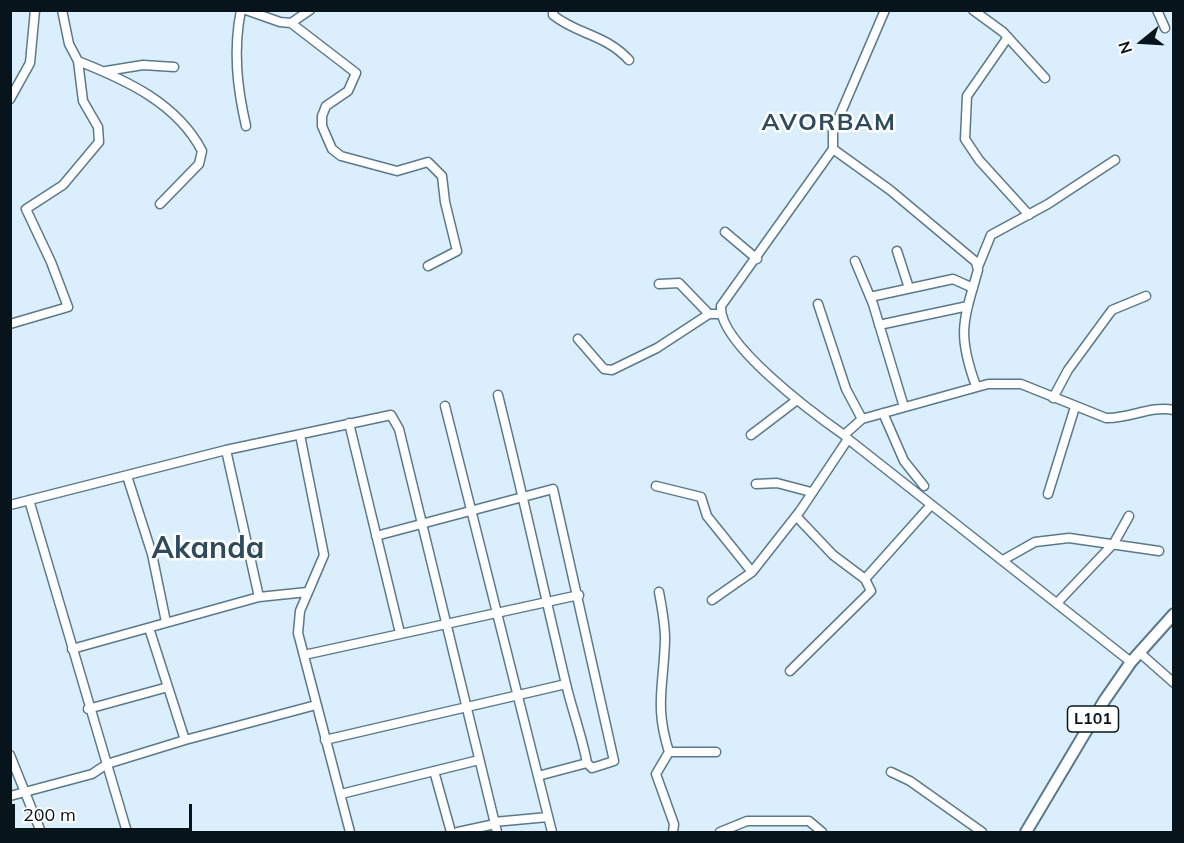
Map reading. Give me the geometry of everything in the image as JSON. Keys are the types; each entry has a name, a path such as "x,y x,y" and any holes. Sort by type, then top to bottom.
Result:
{"main road":[{"name":"L101","path":"1026,832 1082,737 1131,662 1173,614"}],"street":[{"path":"10,99 30,63 35,10"},
{"path":"10,324 68,307 51,262 26,209 63,185 99,142 98,127 83,101 78,61 69,44 62,10"},
{"path":"241,10 235,55 239,96 246,126"},
{"path":"246,10 280,22 291,22 310,10"},
{"path":"553,10 553,15 564,24 616,46 629,60"},
{"path":"885,10 833,131 833,149 806,191 780,222 757,259 727,294 720,314 723,324 741,348 797,400 1131,662"},
{"path":"972,10 1008,37 1045,78"},
{"path":"1157,10 1165,28"},
{"path":"291,22 356,73 348,91 326,106 322,116 322,126 332,149 341,156 397,171 428,162 437,168 442,176 457,251 428,266"},
{"path":"1008,37 967,96 965,139 979,160 1029,215"},
{"path":"78,61 104,71 153,97 190,130 202,151 199,164 160,204"},
{"path":"104,71 143,65 174,67"},
{"path":"833,149 890,190 978,267"},
{"path":"976,386 963,346 968,306 978,267 991,235 1029,215 1115,160"},
{"path":"725,232 757,259"},
{"path":"897,251 909,288"},
{"path":"855,261 870,297 904,406"},
{"path":"870,297 953,279 973,288"},
{"path":"659,284 679,284 710,314"},
{"path":"1053,398 1068,370 1112,310 1146,296"},
{"path":"818,304 840,372 862,420"},
{"path":"879,325 968,306"},
{"path":"578,339 604,369 612,370 657,348 710,314 720,314"},
{"path":"712,600 752,572 796,516 846,437 862,420 976,386 1021,384 1100,416 1115,418 1155,408 1173,410"},
{"path":"375,536 524,498 553,489 615,754 614,761 592,768 587,763 566,684 548,599 524,498 498,395"},
{"path":"751,435 797,400"},
{"path":"445,406 552,832"},
{"path":"1048,494 1075,407"},
{"path":"883,413 904,461 924,486"},
{"path":"10,505 226,450 391,415 399,429 495,826"},
{"path":"350,423 375,536 400,633"},
{"path":"300,435 324,555 300,611 297,633 350,832"},
{"path":"226,450 259,597"},
{"path":"127,476 152,554 166,622"},
{"path":"756,484 777,483 811,492"},
{"path":"656,486 701,497 707,516 752,572"},
{"path":"30,500 55,579 88,709 127,832"},
{"path":"865,579 930,505"},
{"path":"790,671 870,595 871,588 865,579 833,555 796,516"},
{"path":"1058,603 1114,543 1129,516"},
{"path":"1003,560 1035,542 1069,538 1158,551"},
{"path":"72,649 259,597 307,592"},
{"path":"658,592 665,641 661,726 669,752 656,774 674,824 673,832"},
{"path":"304,656 548,599 579,594"},
{"path":"149,628 185,740"},
{"path":"1140,653 1173,683"},
{"path":"325,740 464,705 566,684"},
{"path":"88,709 168,687"},
{"path":"10,796 92,774 107,764 185,740 316,705"},
{"path":"669,752 716,752"},
{"path":"10,755 41,832"},
{"path":"341,794 479,760"},
{"path":"538,776 587,763"},
{"path":"434,771 451,832"},
{"path":"891,772 910,781 982,832"},
{"path":"458,832 548,817"},
{"path":"720,832 747,821 809,821 822,832"}],"district":[{"name":"AVORBAM","path":"829,123"},
{"name":"Akanda","path":"208,549"}]}
